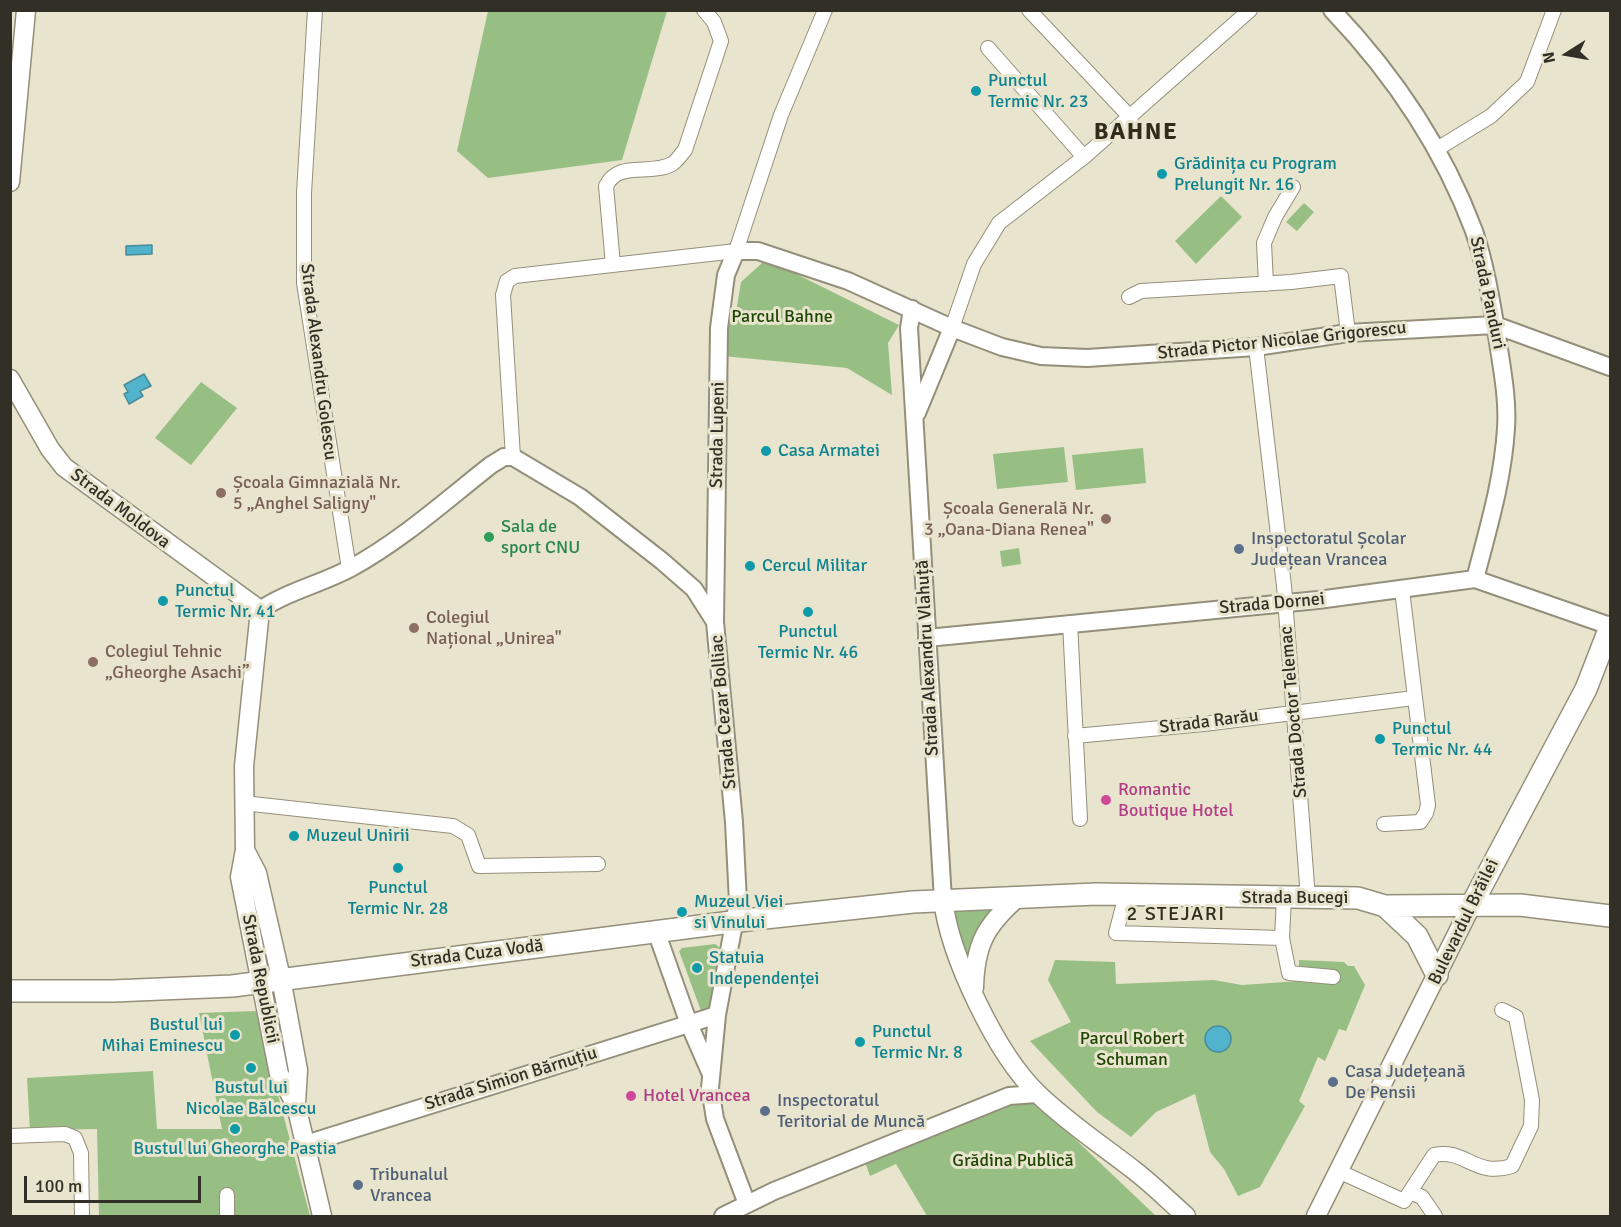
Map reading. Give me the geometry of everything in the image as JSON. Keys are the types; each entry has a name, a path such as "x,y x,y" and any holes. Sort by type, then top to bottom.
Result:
{"main road":[{"path":"10,182 26,10"},
{"name":"Strada Moldova","path":"10,379 50,449 64,467 260,610"},
{"name":"Strada Republicii","path":"260,610 244,766 245,850 240,877 279,1074 296,1105 322,1216"},
{"name":"Bulevardul Brăilei","path":"1316,1216 1471,906 1586,689 1611,627"},
{"name":"Strada Republicii","path":"245,850 257,873 280,978 298,1070 296,1105"},
{"name":"Strada Bucegi","path":"943,900 1126,895 1358,898 1385,906 1531,906 1611,916"},
{"path":"974,993 975,959 980,942 999,914 1018,897"},
{"path":"943,900 950,939 974,993 1014,1063 1037,1094 1137,1173 1186,1216"},
{"name":"Strada Cuza Vodă","path":"10,991 232,986 656,931 943,900"},
{"path":"1385,906 1417,936 1437,975"}],"street":[{"name":"Strada Alexandru Golescu","path":"315,10 304,194 304,283 349,569"},
{"path":"613,265 606,186 610,177 618,172 660,168 673,163 685,150 721,40 714,22 704,10"},
{"path":"814,10 814,37"},
{"name":"Strada Lupeni","path":"715,622 719,328 726,275 781,115 825,10"},
{"path":"1029,10 1131,118"},
{"path":"260,610 276,599 349,569 393,543 491,465 504,457 513,457 503,295 507,281 515,276 736,251 758,251 848,281 951,328 974,264 999,223 1131,118 1250,10"},
{"name":"Strada Panduri","path":"1332,10 1389,76 1437,148 1474,230 1495,325 1505,387 1506,435 1500,486 1475,579"},
{"path":"1437,148 1491,116 1527,82 1554,10"},
{"path":"987,48 1084,157"},
{"path":"1266,284 1264,243 1275,217 1293,187"},
{"path":"1129,297 1141,291 1266,284 1341,276 1348,333"},
{"name":"Strada Alexandru Vlahuță","path":"912,309 909,328 943,900"},
{"name":"Strada Pictor Nicolae Grigorescu","path":"951,328 1002,347 1041,356 1087,358 1256,347 1348,333 1495,325 1611,367"},
{"name":"Strada Alexandru Vlahuță","path":"915,416 951,328"},
{"name":"Strada Doctor Telemac","path":"1256,347 1286,602 1292,712 1308,898"},
{"name":"Strada Cezar Bolliac","path":"513,457 580,497 654,555 694,589 715,622 734,822 738,902 717,1015 710,1073"},
{"name":"Strada Dornei","path":"927,638 1402,590 1475,579 1611,627"},
{"path":"1384,824 1420,822 1426,813 1427,789 1402,590"},
{"path":"1070,623 1080,819"},
{"name":"Strada Rarău","path":"1075,736 1414,698"},
{"path":"243,803 453,826 468,835 479,866 598,864"},
{"path":"1126,895 1116,933 1282,938"},
{"path":"1284,898 1282,938 1289,972 1333,977"},
{"path":"656,931 689,1024 710,1073 715,1119 747,1204"},
{"path":"1338,1171 1404,1201 1434,1155 1447,1152 1474,1166 1490,1169 1512,1166 1531,1126 1532,1100 1516,1017 1502,1010"},
{"name":"Strada Simion Bărnuțiu","path":"306,1144 717,1015"},
{"path":"723,1216 843,1162 1009,1096 1037,1094"},
{"path":"10,1136 65,1134 75,1138 81,1153 82,1216"},
{"path":"1410,1192 1422,1197 1435,1216"},
{"path":"227,1195 227,1216"}],"green space":[{"path":"488,11 667,11 622,160 488,178 457,151"},
{"path":"1221,196 1242,217 1196,264 1175,241"},
{"path":"1304,203 1314,212 1297,231 1286,222"},
{"name":"Parcul Bahne","path":"772,262 899,325 888,343 892,395 847,368 723,356 726,322 735,318 741,282 762,263"},
{"path":"201,382 237,408 191,465 155,438"},
{"path":"1064,447 1068,482 997,489 993,454"},
{"path":"1143,448 1146,483 1076,490 1072,455"},
{"path":"1019,548 1021,564 1002,567 1000,551"},
{"path":"1018,897 999,914 973,993 943,900"},
{"path":"715,944 719,947 709,1010 701,1011 679,951 682,948"},
{"name":"Parcul Robert Schuman","path":"1055,960 1115,962 1116,984 1214,980 1242,985 1299,981 1299,960 1344,962 1348,966 1354,966 1365,985 1346,1031 1339,1029 1325,1061 1318,1057 1299,1101 1305,1106 1260,1187 1238,1196 1224,1169 1210,1152 1195,1094 1156,1112 1131,1137 1097,1112 1030,1041 1071,1022 1048,980"},
{"path":"256,1011 310,1216 233,1216 229,1188 221,1189 220,1216 99,1216 97,1129 30,1130 27,1078 153,1071 157,1129 222,1129 199,1013"},
{"name":"Grădina Publică","path":"1035,1101 1156,1216 927,1216 896,1164 870,1176 865,1162 997,1107"}],"water":[{"path":"152,245 152,254 126,255 126,246"},
{"path":"144,374 151,386 140,391 143,396 129,404 124,394 128,392 124,385"},
{"path":"1218,1026 1227,1030 1231,1039 1227,1048 1218,1052 1209,1048 1205,1039 1209,1030"}],"place":[{"name":"Punctul Termic Nr. 23","path":"976,91"},
{"name":"Grădinița cu Program Prelungit Nr. 16","path":"1162,174"},
{"name":"Casa Armatei","path":"766,451"},
{"name":"Școala Gimnazială Nr. 5 „Anghel Saligny\"","path":"221,493"},
{"name":"Școala Generală Nr. 3 „Oana-Diana Renea\"","path":"1106,519"},
{"name":"Sala de sport CNU","path":"489,537"},
{"name":"Inspectoratul Școlar Județean Vrancea","path":"1239,549"},
{"name":"Cercul Militar","path":"750,566"},
{"name":"Punctul Termic Nr. 41","path":"163,601"},
{"name":"Punctul Termic Nr. 46","path":"808,612"},
{"name":"Colegiul Național „Unirea\"","path":"414,628"},
{"name":"Colegiul Tehnic „Gheorghe Asachi”","path":"93,662"},
{"name":"Punctul Termic Nr. 44","path":"1380,739"},
{"name":"Romantic Boutique Hotel","path":"1106,800"},
{"name":"Muzeul Unirii","path":"294,836"},
{"name":"Punctul Termic Nr. 28","path":"398,868"},
{"name":"Muzeul Viei si Vinului","path":"682,912"},
{"name":"Statuia Independenței","path":"697,968"},
{"name":"Bustul lui Mihai Eminescu","path":"235,1035"},
{"name":"Punctul Termic Nr. 8","path":"860,1042"},
{"name":"Bustul lui Nicolae Bălcescu","path":"251,1068"},
{"name":"Casa Județeană De Pensii","path":"1333,1082"},
{"name":"Hotel Vrancea","path":"631,1096"},
{"name":"Inspectoratul Teritorial de Muncă","path":"765,1111"},
{"name":"Bustul lui Gheorghe Pastia","path":"235,1129"},
{"name":"Tribunalul Vrancea","path":"358,1185"}],"district":[{"name":"BAHNE","path":"1136,133"},
{"name":"2 STEJARI","path":"1176,915"}]}
